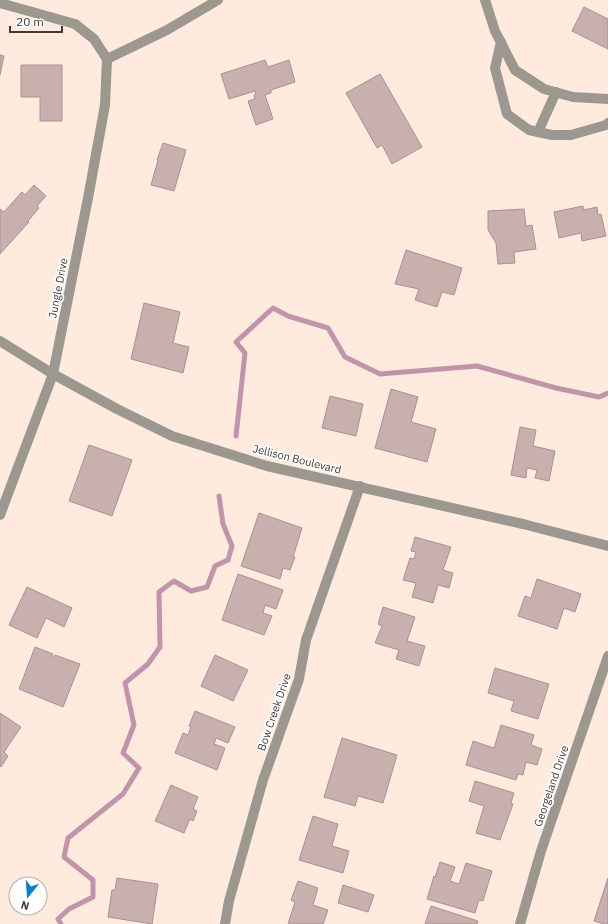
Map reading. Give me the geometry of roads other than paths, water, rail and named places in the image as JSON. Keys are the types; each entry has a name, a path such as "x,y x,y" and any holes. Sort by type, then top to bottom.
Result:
{"street":[{"path":"0,3 75,24 94,39 107,59 167,30 218,0"},
{"path":"485,0 495,31 515,70 544,89 573,97 608,99"},
{"path":"501,42 495,68 507,114 529,130 552,135 571,135 606,126 608,124"},
{"name":"Jungle Drive","path":"0,514 53,374 105,105 107,59"},
{"path":"538,132 556,92"},
{"name":"Jellison Boulevard","path":"0,341 53,374 117,409 172,436 267,466 523,524 608,546"},
{"name":"Bow Creek Drive","path":"225,924 229,901 263,780 299,679 306,640 360,486"},
{"name":"Georgeland Drive","path":"520,924 541,851 608,656"}],"waterway":[{"path":"236,436 245,353 236,342 273,308 288,316 328,328 345,357 380,374 477,366 556,388 599,397 608,393"},
{"path":"61,924 58,919 69,909 93,897 93,880 64,857 68,838 123,794 139,768 123,753 134,725 125,683 148,664 160,647 159,592 174,581 191,591 207,587 215,566 228,560 232,546 223,524 219,496"}]}
